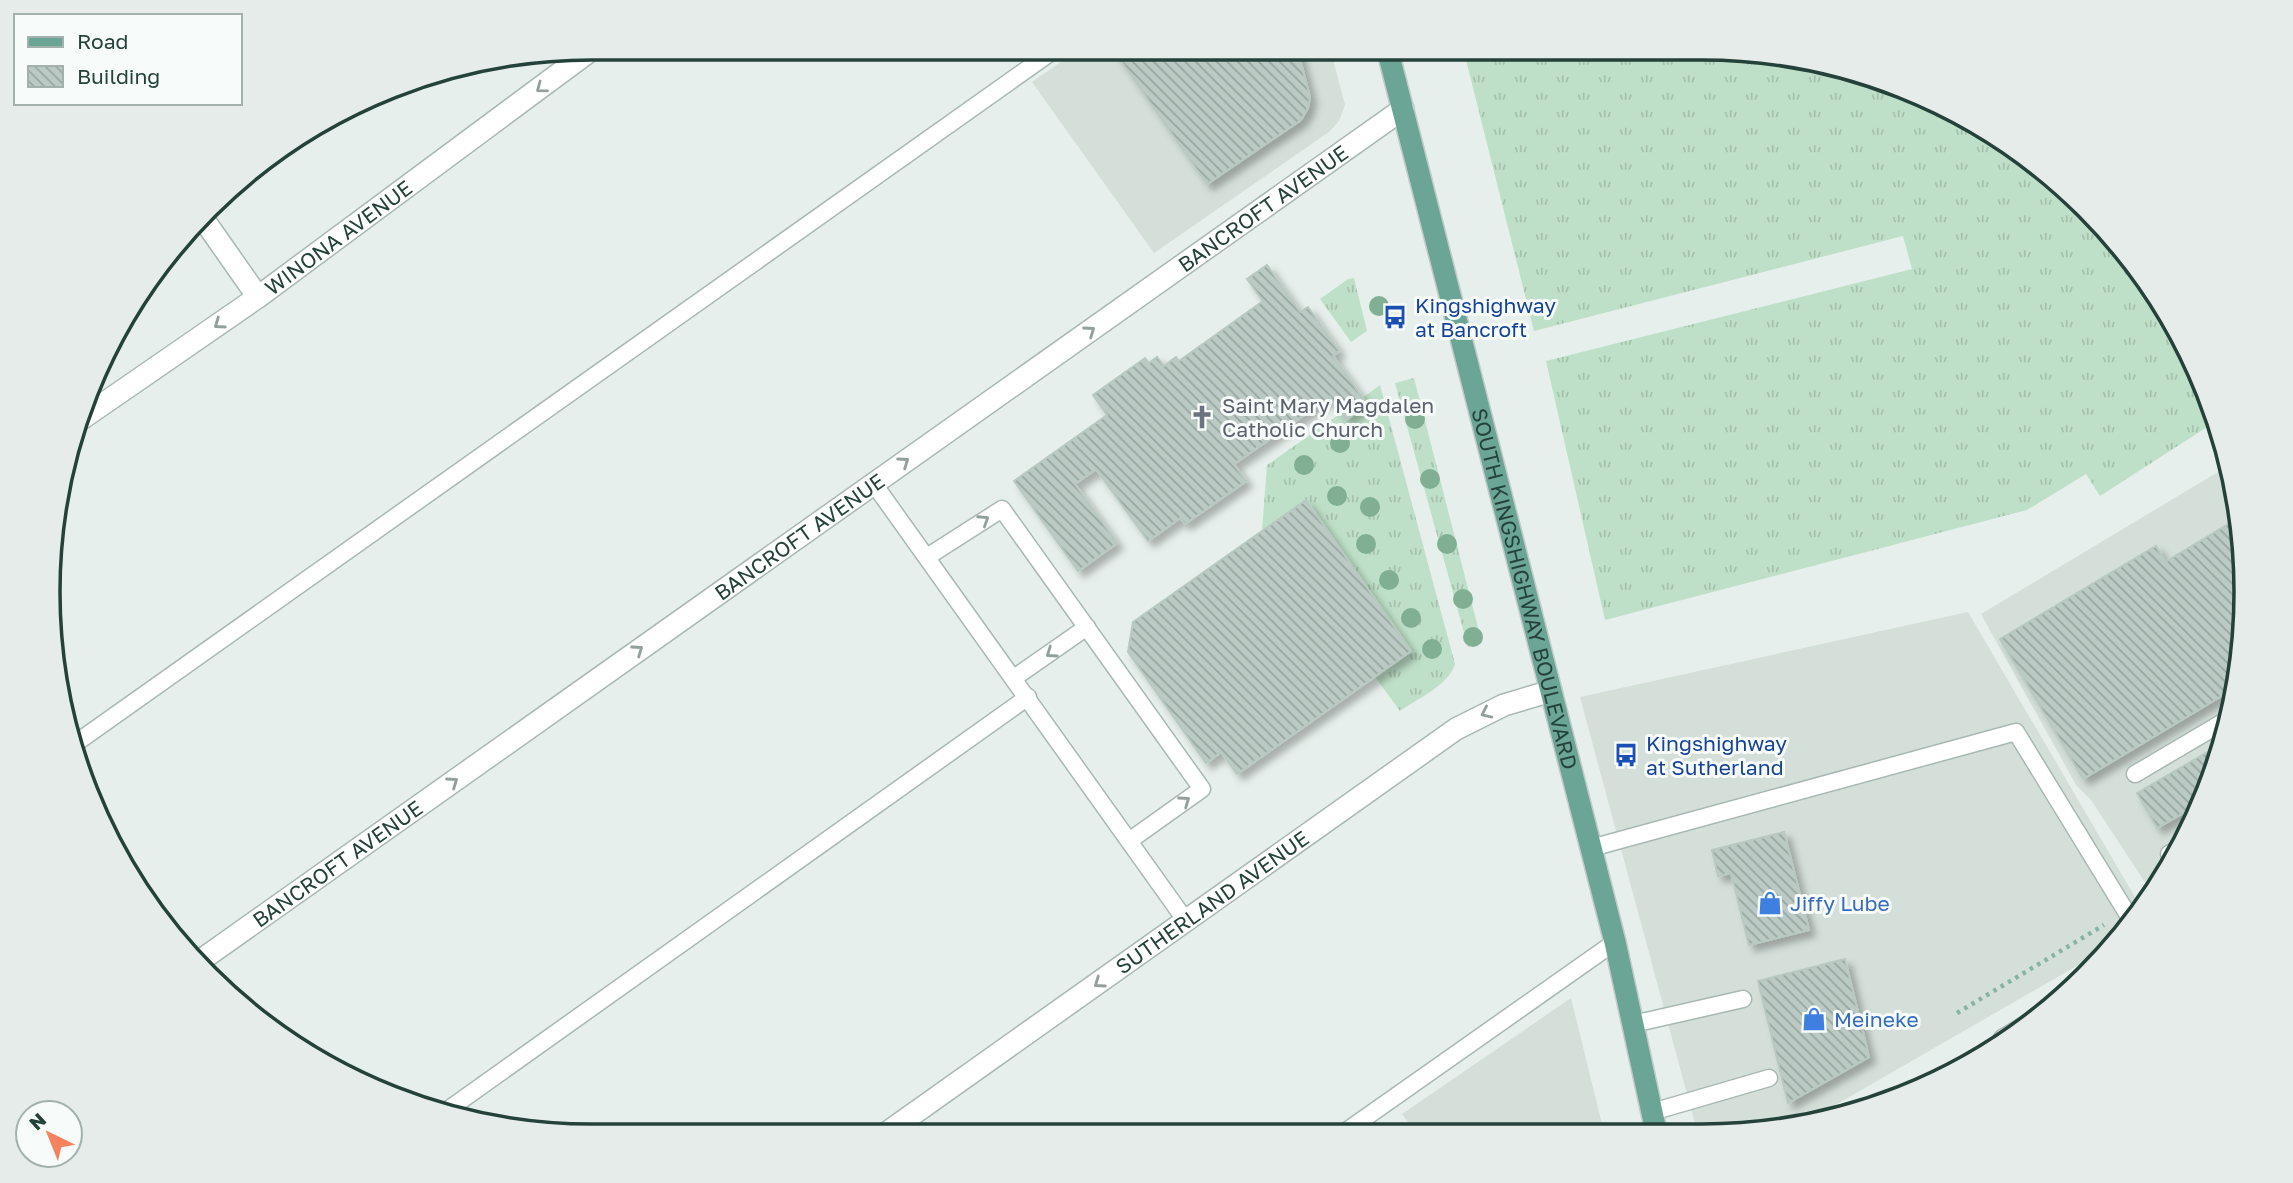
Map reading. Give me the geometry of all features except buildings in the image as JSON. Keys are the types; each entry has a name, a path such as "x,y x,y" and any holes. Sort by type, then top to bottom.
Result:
{"main road":[{"name":"SOUTH KINGSHIGHWAY BOULEVARD","path":"1390,60 1615,942 1654,1122"}],"street":[{"name":"WINONA AVENUE","path":"91,412 258,297 577,60"},
{"name":"BANCROFT AVENUE","path":"205,957 1403,109"},
{"path":"207,224 258,297"},
{"name":"SUTHERLAND AVENUE","path":"900,1124 1456,729 1504,705 1551,691"}],"lane":[{"path":"81,739 1040,60"},
{"path":"874,484 1186,921"},
{"path":"927,557 1002,509 1087,627 1202,789 1129,841"},
{"path":"1014,678 1087,627"},
{"path":"454,1105 1028,697"},
{"path":"2136,774 2216,727"},
{"path":"1591,848 2015,733 2126,912"},
{"path":"1356,1124 1615,942"},
{"path":"1633,1024 1743,999"},
{"path":"1654,1122 1769,1078"}],"path":[{"path":"1957,1013 2106,924"}],"shaded area":[{"path":"1064,60 1333,60 1345,105 1339,121 1329,132 1154,253 1032,82"},
{"path":"2219,471 2229,522 2234,592 2229,661 2223,695 2205,763 2193,795 2179,827 2146,884 2091,800 2076,785 1981,614"},
{"path":"1968,612 2136,898 2083,962 1833,1106 1771,1119 1695,1124 1580,697"},
{"path":"1571,998 1602,1124 1409,1124 1402,1114"}],"green space":[{"path":"1466,60 1702,60 1771,64 1839,78 1905,100 1968,131 2025,169 2078,215 2124,268 2144,296 2179,356 2207,427 2100,496 2086,474 2027,510 1605,620 1546,361 1912,269 1903,236 1534,331"},
{"path":"1354,278 1367,331 1351,342 1320,299 1348,279"},
{"path":"1414,378 1482,643 1468,647 1395,383"},
{"path":"1380,385 1455,664 1452,672 1439,685 1400,711 1375,677 1411,651 1262,531 1267,465 1341,413 1346,419 1367,404 1362,398"}],"place":[{"name":"Kingshighway at Bancroft","path":"1395,317"},
{"name":"Saint Mary Magdalen Catholic Church","path":"1202,417"},
{"name":"Kingshighway at Sutherland","path":"1626,755"},
{"name":"Jiffy Lube","path":"1770,903"},
{"name":"Meineke","path":"1814,1019"}]}
